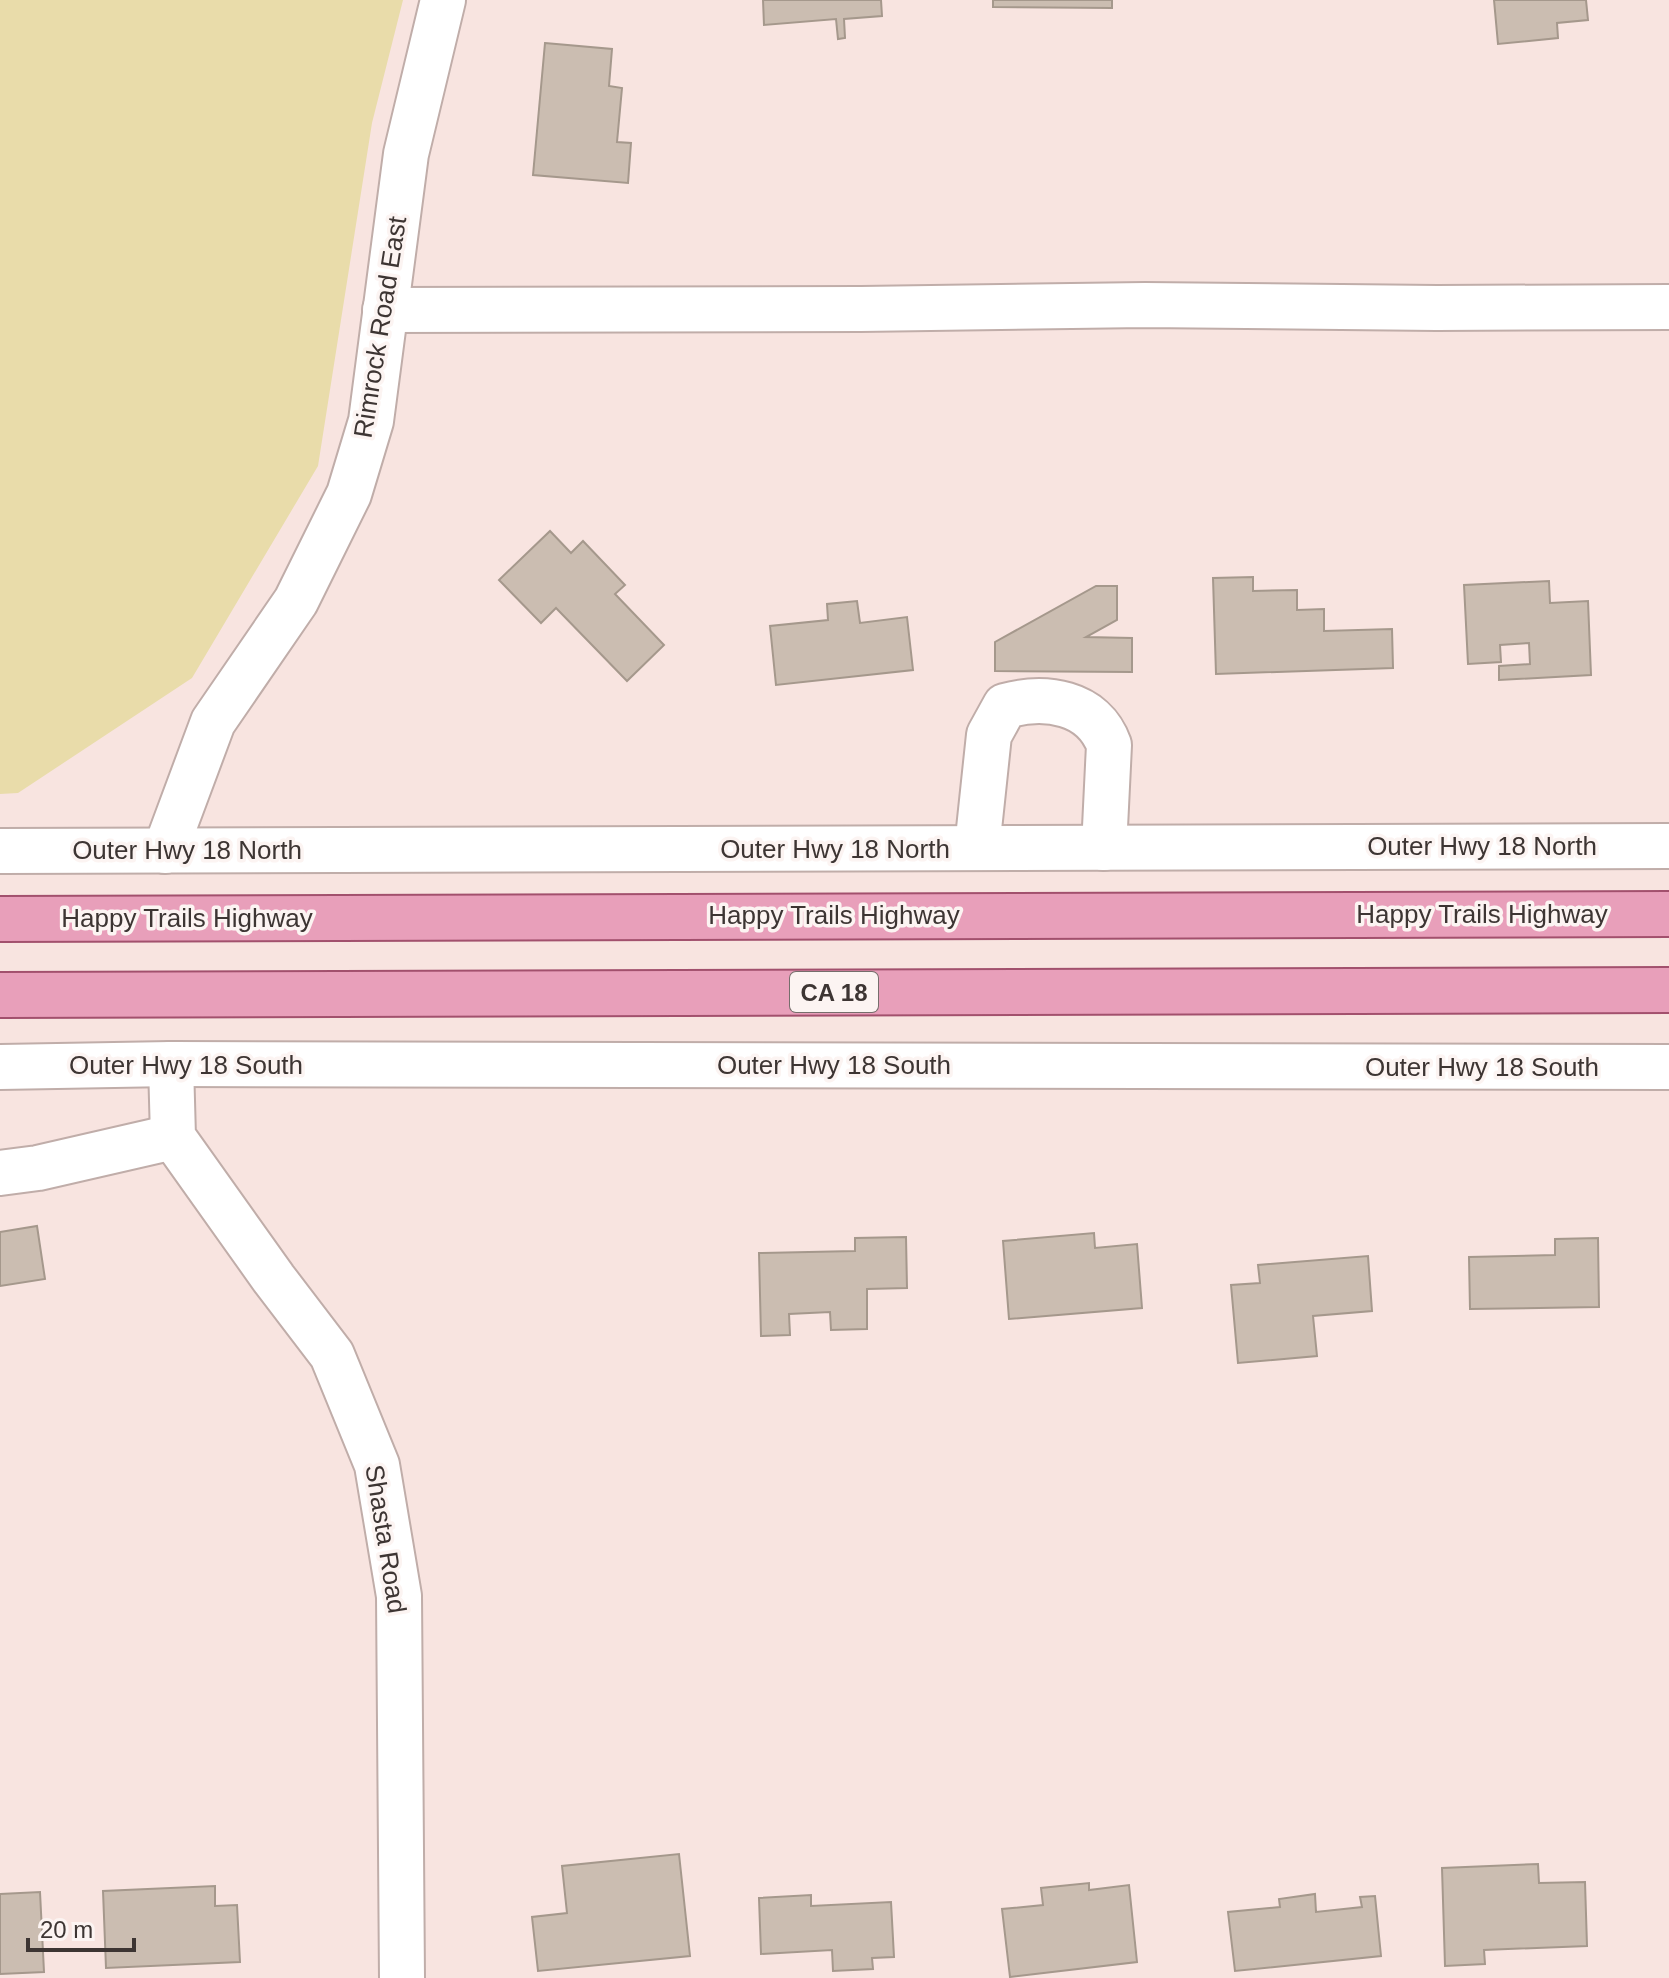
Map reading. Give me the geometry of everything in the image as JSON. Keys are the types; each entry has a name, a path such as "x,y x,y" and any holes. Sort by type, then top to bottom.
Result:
{"main road":[{"name":"Happy Trails Highway","path":"0,919 1669,914"},
{"name":"CA 18","path":"0,995 1669,990"}],"street":[{"name":"Rimrock Road East","path":"165,851 213,722 296,601 349,494 371,421 406,154 443,0"},
{"path":"385,310 1145,305 1669,307"},
{"path":"977,848 989,735 996,719 1005,706 1022,701 1044,701 1063,703 1080,711 1104,731 1109,745 1104,848"},
{"name":"Outer Hwy 18 North","path":"0,851 1669,846"},
{"path":"0,1173 38,1168 173,1137 171,1064"},
{"name":"Outer Hwy 18 South","path":"0,1067 171,1064 1669,1067"},
{"name":"Shasta Road","path":"173,1137 332,1355 377,1465 399,1596 402,1978"}],"shaded area":[{"path":"0,0 403,0 372,123 318,466 192,678 18,793 0,794"}],"building":[{"path":"763,0 881,0 882,16 844,19 845,38 838,39 836,19 764,25"},
{"path":"993,0 1112,0 1112,8 993,7"},
{"path":"1494,0 1586,0 1588,20 1557,23 1558,38 1498,44"},
{"path":"545,43 612,49 609,86 622,88 617,142 631,143 628,183 533,175"},
{"path":"550,531 571,553 583,541 625,585 615,594 664,645 627,681 556,608 541,623 499,580"},
{"path":"1253,577 1253,591 1297,590 1297,610 1324,609 1324,631 1392,629 1393,668 1216,674 1213,578"},
{"path":"1549,581 1550,603 1588,601 1591,675 1499,680 1499,666 1530,664 1529,643 1500,645 1501,662 1468,664 1464,585"},
{"path":"1096,586 1117,586 1117,620 1086,637 1132,638 1132,672 995,671 995,642"},
{"path":"857,601 860,623 907,617 913,670 776,685 770,626 828,620 827,604"},
{"path":"37,1226 45,1279 0,1286 0,1232"},
{"path":"1094,1233 1095,1248 1137,1244 1142,1308 1009,1319 1003,1241"},
{"path":"906,1237 907,1288 867,1289 867,1329 831,1330 830,1312 789,1314 790,1335 761,1336 759,1253 855,1251 855,1238"},
{"path":"1598,1238 1599,1307 1470,1309 1469,1257 1555,1255 1555,1239"},
{"path":"1368,1256 1372,1311 1313,1316 1317,1356 1238,1363 1231,1285 1260,1283 1258,1265"},
{"path":"679,1854 690,1956 538,1971 532,1917 567,1913 562,1866"},
{"path":"1538,1864 1539,1883 1585,1882 1587,1946 1484,1950 1485,1964 1445,1966 1442,1868"},
{"path":"1089,1883 1089,1890 1129,1885 1137,1962 1010,1977 1002,1909 1043,1905 1041,1888"},
{"path":"215,1886 215,1906 237,1905 240,1962 106,1968 103,1891"},
{"path":"40,1892 44,1972 0,1974 0,1894"},
{"path":"1315,1894 1316,1912 1362,1907 1360,1897 1375,1896 1381,1956 1235,1971 1228,1912 1280,1907 1279,1899"},
{"path":"811,1895 811,1906 891,1902 894,1957 872,1958 873,1969 833,1971 832,1950 761,1954 759,1898"}]}
